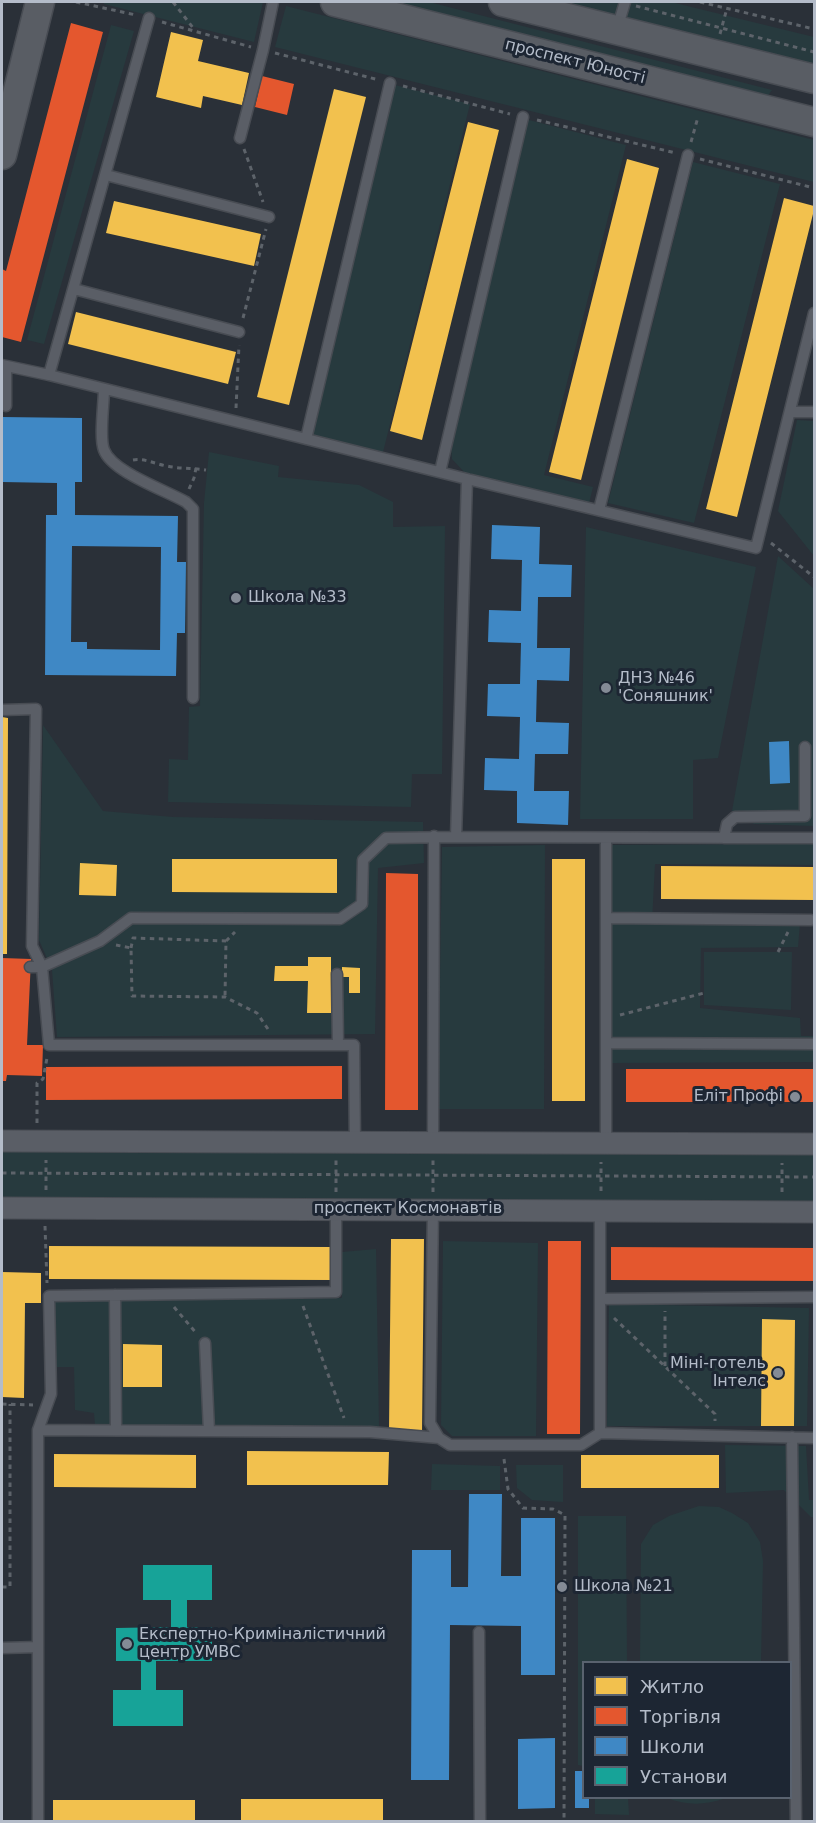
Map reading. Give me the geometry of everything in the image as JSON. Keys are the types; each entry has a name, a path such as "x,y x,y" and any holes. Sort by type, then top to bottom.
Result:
{"main road":[{"path":"4,138 40,2"},
{"name":"проспект Юності","path":"335,2 814,122"},
{"path":"503,2 622,12 804,76 783,114"}],"street":[{"path":"2,1141 814,1144"},
{"name":"проспект Космонавтів","path":"2,1208 814,1212"}],"lane":[{"path":"240,138 273,2"},
{"path":"49,375 149,18"},
{"path":"306,439 390,83"},
{"path":"440,472 523,117"},
{"path":"599,510 688,155"},
{"path":"106,175 269,217"},
{"path":"74,289 239,332"},
{"path":"6,406 4,366 49,375 756,548 814,313"},
{"path":"104,389 103,448 108,458 124,470 186,502 193,509 193,698"},
{"path":"791,412 814,412"},
{"path":"456,837 467,479"},
{"path":"2,710 36,709 32,946 49,1045 354,1045 346,1143"},
{"path":"724,838 727,824 735,817 805,816 805,747"},
{"path":"433,1144 434,836"},
{"path":"36,967 100,941 131,918 340,919 362,904 363,860 386,837 814,838"},
{"path":"604,1144 607,1043 606,838"},
{"path":"606,918 811,920"},
{"path":"337,974 338,1045"},
{"path":"607,1043 814,1044"},
{"path":"38,1821 38,1430 51,1394 49,1296 336,1293 336,1209"},
{"path":"433,1209 430,1423 439,1438 450,1446 581,1444 600,1433 814,1438"},
{"path":"600,1210 600,1433"},
{"path":"115,1295 116,1430"},
{"path":"600,1299 814,1298"},
{"path":"205,1343 209,1431"},
{"path":"38,1430 350,1432 439,1438"},
{"path":"792,1437 796,1821"},
{"path":"479,1632 480,1821"},
{"path":"2,1648 38,1647"}],"path":[{"path":"76,2 149,18 390,83 814,188"},
{"path":"173,2 195,31"},
{"path":"700,2 814,29"},
{"path":"719,38 727,8"},
{"path":"622,12 722,28 814,52"},
{"path":"688,155 699,115"},
{"path":"236,421 239,332 269,217 240,138"},
{"path":"124,470 129,462 138,459 169,467 207,470"},
{"path":"186,502 196,468"},
{"path":"760,535 814,577"},
{"path":"778,952 794,920"},
{"path":"225,997 226,941 133,938 131,948 132,996 225,997 256,1013 278,1045"},
{"path":"100,941 131,948"},
{"path":"607,1018 704,993"},
{"path":"37,1128 37,1083 43,1079 49,1045"},
{"path":"336,1209 336,1175 346,1143"},
{"path":"433,1144 433,1209"},
{"path":"600,1210 604,1144"},
{"path":"782,1144 782,1212"},
{"path":"2,1173 814,1178"},
{"path":"298,1293 350,1432"},
{"path":"162,1295 205,1343"},
{"path":"665,1298 665,1366"},
{"path":"600,1299 607,1312 715,1414 716,1435"},
{"path":"2,1404 47,1405"},
{"path":"2,1587 10,1587 10,1404"},
{"path":"502,1445 508,1490 523,1508 553,1509 565,1515 564,1821"}],"green space":[{"path":"104,2 263,2 254,42 104,4"},
{"path":"393,2 429,2 772,90 767,97"},
{"path":"563,2 671,2 814,37 814,64"},
{"path":"286,6 814,140 814,182 275,47"},
{"path":"111,25 134,31 44,344 27,340"},
{"path":"391,84 470,104 382,456 308,438"},
{"path":"525,119 626,145 544,475 593,487 589,503 466,474 452,459 451,446"},
{"path":"693,162 780,184 694,523 608,503"},
{"path":"797,420 814,421 814,556 778,511"},
{"path":"209,452 279,466 278,477 359,485 393,502 393,527 445,526 442,774 412,774 411,807 168,802 169,759 188,760 189,707 200,706 204,503"},
{"path":"586,527 756,567 718,758 693,760 693,819 580,819"},
{"path":"778,556 814,589 814,826 754,824 732,811"},
{"path":"43,725 103,811 173,817 423,822 424,863 378,868 375,1034 57,1037 52,970 39,940"},
{"path":"814,844 814,865 655,864 652,922 800,923 798,947 701,948 700,1008 800,1018 801,1036 814,1036 814,1062 610,1063 612,845"},
{"path":"545,845 544,1109 438,1109 442,847"},
{"path":"704,952 792,952 791,1010 704,1005"},
{"path":"2,1149 814,1153 814,1202 2,1197"},
{"path":"443,1241 538,1243 536,1436 452,1436 441,1425"},
{"path":"376,1249 379,1426 95,1425 94,1413 75,1410 74,1367 56,1367 54,1299 342,1298 342,1252"},
{"path":"609,1304 809,1308 807,1426 607,1426"},
{"path":"725,1445 806,1446 809,1500 814,1500 814,1517 811,1517 784,1490 726,1493"},
{"path":"432,1464 500,1466 500,1490 431,1490"},
{"path":"516,1465 563,1465 563,1502 532,1500 517,1488"},
{"path":"699,1506 719,1507 748,1523 760,1542 763,1561 761,1661 640,1661 641,1544 653,1525 669,1516"},
{"path":"578,1516 626,1516 627,1661 582,1661 582,1766 578,1765"},
{"path":"595,1799 628,1799 629,1815 595,1814"},
{"path":"671,1799 722,1799 696,1804"}],"building: Житло":[{"path":"171,32 203,40 198,61 249,73 242,105 203,96 201,108 156,97"},
{"path":"334,89 366,97 289,405 257,397"},
{"path":"468,122 499,130 422,440 390,431"},
{"path":"627,159 659,168 581,480 549,472"},
{"path":"784,198 814,206 814,210 737,517 706,509"},
{"path":"114,201 261,234 254,266 106,233"},
{"path":"76,312 236,352 228,384 68,344"},
{"path":"2,717 8,718 7,954 2,954"},
{"path":"172,859 337,859 337,893 172,892"},
{"path":"552,859 585,859 585,1101 552,1101"},
{"path":"80,863 117,865 116,896 79,895"},
{"path":"661,866 814,867 814,900 661,899"},
{"path":"308,957 331,957 331,1013 307,1013 308,981 274,981 275,966 308,966"},
{"path":"342,967 360,968 360,993 349,993 349,977 342,977"},
{"path":"391,1239 424,1239 422,1433 389,1432"},
{"path":"49,1246 330,1247 330,1280 49,1279"},
{"path":"2,1272 41,1273 41,1303 25,1303 24,1398 2,1397"},
{"path":"762,1319 795,1320 794,1426 761,1426"},
{"path":"123,1344 162,1345 162,1387 123,1387"},
{"path":"247,1451 389,1452 388,1485 247,1485"},
{"path":"54,1454 196,1455 196,1488 54,1487"},
{"path":"581,1455 719,1455 719,1488 581,1488"},
{"path":"241,1799 383,1799 383,1822 241,1822"},
{"path":"53,1800 195,1800 195,1822 53,1822"}],"building: Торгівля":[{"path":"71,23 103,32 21,342 2,337 2,269 6,271"},
{"path":"262,76 294,84 287,115 255,107"},
{"path":"386,873 418,874 418,1110 385,1110"},
{"path":"2,958 31,959 27,1045 43,1045 42,1076 7,1075 6,1081 2,1081"},
{"path":"342,1066 342,1099 46,1100 46,1067"},
{"path":"626,1069 814,1069 814,1102 626,1102"},
{"path":"548,1241 581,1241 580,1434 547,1434"},
{"path":"611,1247 814,1248 814,1281 611,1280"}],"building: Школи":[{"path":"2,417 82,418 82,482 75,482 75,515 178,516 177,562 186,562 185,633 177,633 176,676 45,675 46,515 57,515 57,483 2,482","holes":["72,546 161,547 160,650 87,649 87,642 71,642"]},
{"path":"492,525 540,527 539,564 572,565 571,597 538,597 537,648 570,648 569,681 537,680 536,722 569,723 568,754 535,754 534,791 569,791 568,825 517,823 517,791 484,790 485,758 519,759 520,717 487,716 488,684 520,684 521,643 488,642 489,610 521,611 522,560 491,559"},
{"path":"789,741 790,783 770,784 769,742"},
{"path":"469,1494 502,1494 501,1576 521,1576 521,1518 555,1518 555,1675 521,1675 521,1626 450,1625 449,1780 411,1780 412,1550 451,1550 451,1587 468,1587"},
{"path":"555,1738 555,1808 518,1809 518,1739"},
{"path":"575,1771 582,1771 582,1799 589,1799 589,1808 575,1808"}],"building: Установи":[{"path":"143,1565 212,1565 212,1600 187,1600 187,1627 212,1627 212,1661 156,1661 156,1690 183,1690 183,1726 113,1726 113,1690 141,1690 141,1661 116,1661 116,1628 171,1627 171,1600 143,1600"}],"place":[{"name":"Школа №33","path":"236,598"},
{"name":"ДНЗ №46 'Соняшник'","path":"606,688"},
{"name":"Еліт Профі","path":"795,1097"},
{"name":"Міні-готель Інтелс","path":"778,1373"},
{"name":"Школа №21","path":"562,1587"},
{"name":"Експертно-Криміналістичний центр УМВС","path":"127,1644"}]}
